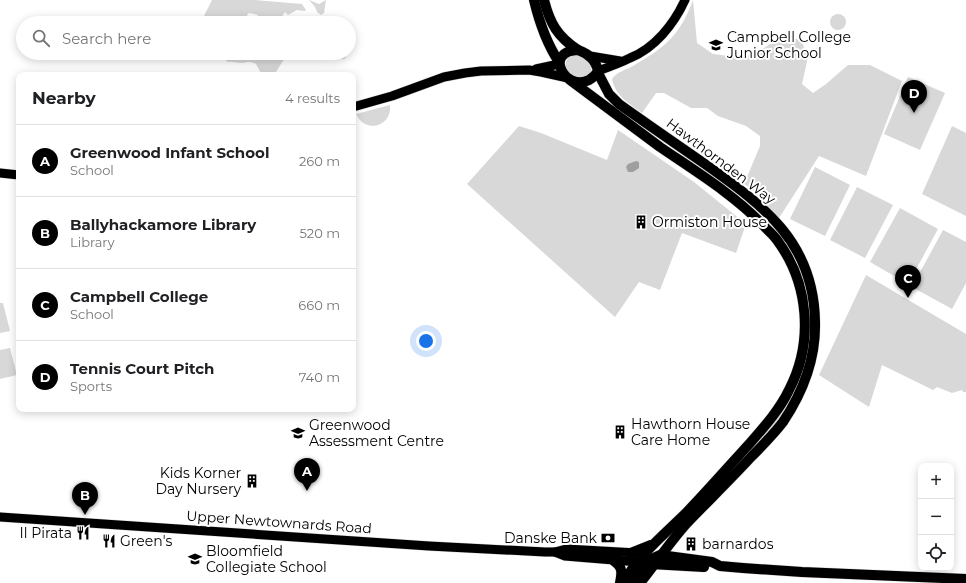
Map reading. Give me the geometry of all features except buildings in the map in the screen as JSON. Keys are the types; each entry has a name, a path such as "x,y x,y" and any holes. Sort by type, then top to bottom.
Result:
{"highway":[{"path":"534,0 540,23 559,63 560,69 569,79 576,82 585,82 593,78 598,72 595,62 590,56 578,50 562,38 550,21 544,0"},
{"path":"559,63 564,54 570,51 578,50"},
{"name":"Hawthornden Way","path":"598,72 609,94 619,104 740,189 772,216 782,227 796,248 810,280 815,303 816,335 812,359 802,388 782,423 768,440 687,524 649,559"},
{"name":"Hawthornden Way","path":"569,79 652,141 730,195 748,210 776,239 791,263 801,290 805,324 804,343 797,372 786,396 778,410 755,438 688,511 656,542 649,559"},
{"path":"680,558 675,552 675,543 711,503 714,496"},
{"path":"631,553 656,542"},
{"name":"Upper Newtownards Road","path":"649,559 680,558 712,562 719,567"},
{"path":"643,579 649,559"},
{"path":"624,583 632,569 649,559"},
{"path":"631,583 649,559"},
{"name":"Upper Newtownards Road","path":"649,559 707,567 966,579"},
{"path":"614,561 622,570 620,583"},
{"path":"643,579 666,569 713,570 719,567"}],"main road":[{"path":"598,72 638,54 656,41 665,32 675,18 685,0"},
{"path":"532,70 549,60 553,53"},
{"path":"590,56 622,61"},
{"path":"356,106 392,96 454,75 481,71 532,70 559,63"},
{"path":"532,70 569,79"},
{"path":"0,172 16,175"},
{"name":"Upper Newtownards Road","path":"0,517 429,546 556,552 566,550 592,550 631,553 649,559"},
{"path":"592,550 603,554 649,559"},
{"name":"Upper Newtownards Road","path":"556,552 565,556 614,561 649,559"}],"shaded area":[{"path":"212,0 254,0 302,4 306,10 297,10 288,15 285,12 282,16 257,16 249,13 248,16 204,16"},
{"path":"309,0 319,4 326,0 324,13 321,15 317,12"},
{"path":"693,0 697,43 713,54 738,57 757,53 786,33 802,42 808,57 802,84 813,93 848,65 870,65 902,81 866,176 819,156 779,218 752,189 744,184 760,146 760,136 746,126 718,116 707,108 691,108 664,93 656,93 642,113 620,95 616,90 612,79 619,73 654,53 670,40 688,13"},
{"path":"838,14 844,16 846,22 844,28 838,30 832,28 830,22 832,16"},
{"path":"575,54 587,57 591,65 591,72 588,77 572,78 565,67 567,58"},
{"path":"226,60 284,60 276,72 260,72 256,64 251,62 227,62"},
{"path":"908,77 945,93 920,150 884,134"},
{"path":"390,105 387,118 382,123 377,125 371,126 365,124 356,114"},
{"path":"614,105 737,191 736,193"},
{"path":"519,126 541,133 607,160 618,130 694,182 746,224 736,253 682,233 660,290 639,282 615,317 467,184"},
{"path":"952,126 966,133 966,216 922,194"},
{"path":"636,161 639,162 639,168 633,172 628,172 626,167 628,164"},
{"path":"815,167 850,185 825,236 790,219"},
{"path":"857,187 893,205 865,258 830,240"},
{"path":"900,208 938,229 908,284 870,262"},
{"path":"943,230 966,242 966,283 952,309 912,287"},
{"path":"797,261 808,288 811,342 800,384 769,432 708,493 800,378 806,359 809,340 809,311"},
{"path":"866,275 966,334 966,392 963,392 962,390 952,393 937,387 933,390 882,365 869,407 819,375"},
{"path":"0,303 3,303 10,331 0,333"},
{"path":"10,348 16,375 0,379 0,350"}],"place":[{"name":"Campbell College Junior School","path":"716,45"},
{"name":"Tennis Court Pitch","path":"914,113"},
{"name":"Ormiston House","path":"641,222"},
{"name":"Campbell College","path":"908,298"},
{"name":"Hawthorn House Care Home","path":"620,432"},
{"name":"Greenwood Assessment Centre","path":"298,433"},
{"name":"Kids Korner Day Nursery","path":"252,481"},
{"name":"Greenwood Infant School","path":"307,491"},
{"name":"Ballyhackamore Library","path":"85,515"},
{"name":"Il Pirata","path":"83,533"},
{"name":"Danske Bank","path":"608,538"},
{"name":"Green's","path":"109,541"},
{"name":"barnardos","path":"691,544"},
{"name":"Bloomfield Collegiate School","path":"195,559"}]}
